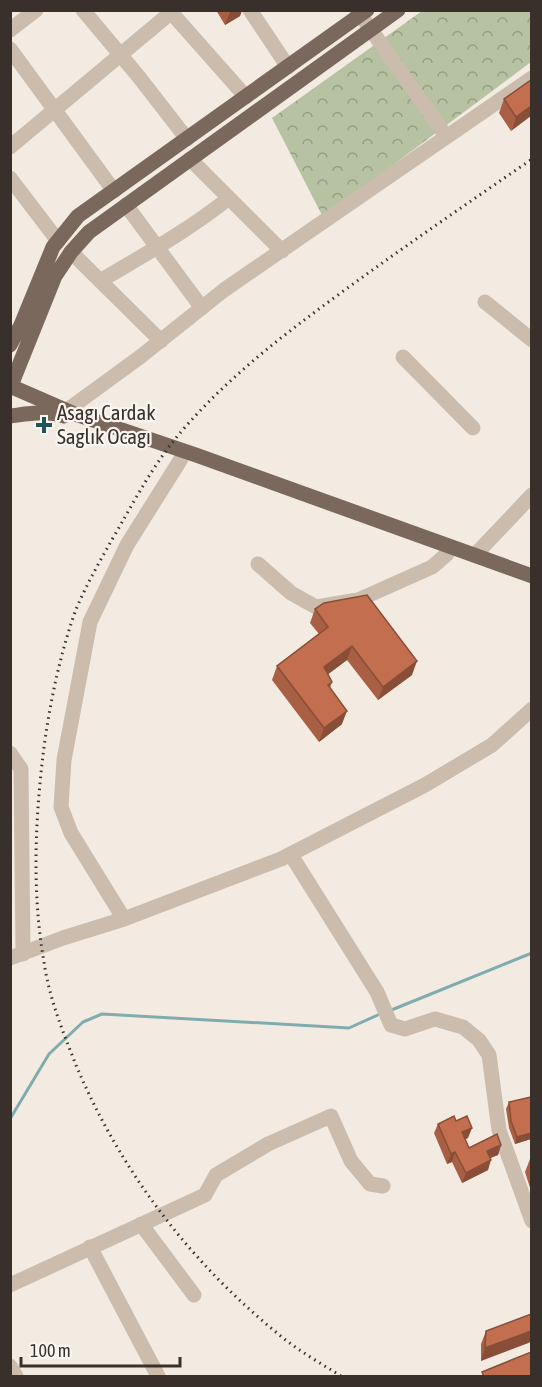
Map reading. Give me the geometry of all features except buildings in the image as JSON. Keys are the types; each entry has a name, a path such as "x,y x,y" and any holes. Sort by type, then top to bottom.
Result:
{"main road":[{"path":"398,10 88,232 71,252 56,276 11,387 66,411 206,458 531,576"},
{"path":"10,345 21,325 53,247 78,216 288,67 361,12"},
{"path":"10,416 33,413 59,414 181,459 350,516 531,586"}],"street":[{"path":"10,30 36,10"},
{"path":"83,10 187,139"},
{"path":"250,10 288,67"},
{"path":"10,147 172,11 246,97"},
{"path":"361,12 371,30 446,136"},
{"path":"10,49 114,191"},
{"path":"66,411 202,308 531,78"},
{"path":"190,159 282,251"},
{"path":"10,178 58,241"},
{"path":"100,281 158,247 229,198"},
{"path":"126,205 202,308"},
{"path":"71,252 161,340"},
{"path":"485,302 531,340"},
{"path":"403,357 473,428"},
{"path":"124,919 71,833 61,807 64,760 90,622 127,545 181,459"},
{"path":"475,555 531,495"},
{"path":"258,564 291,593 316,607 358,600 432,567 447,554"},
{"path":"10,753 21,769 17,956 124,919 291,855 425,785 492,745 531,710"},
{"path":"291,855 377,992 391,1025 405,1029 435,1019 454,1024 463,1027 489,1054 499,1130 531,1221"},
{"path":"10,1285 90,1246 205,1195 216,1175 268,1144 331,1116 351,1161 370,1184 383,1186"},
{"path":"141,1224 194,1295"},
{"path":"90,1246 158,1377"},
{"path":"10,1366 16,1377"}],"green space":[{"path":"422,11 531,11 531,62 323,217 272,118"}],"waterway":[{"path":"389,1011 532,953"},
{"path":"10,1119 49,1054 83,1022 102,1014 349,1028 380,1014"}],"railway":[{"path":"341,1376 285,1339 215,1276 186,1244 136,1177 94,1104 57,1015 49,989 40,936 36,858 45,737 59,665 80,600 144,484 180,433 237,375 298,325 389,258 532,159"}],"place":[{"name":"Asagı Cardak Saglık Ocagı","path":"44,425"}]}
